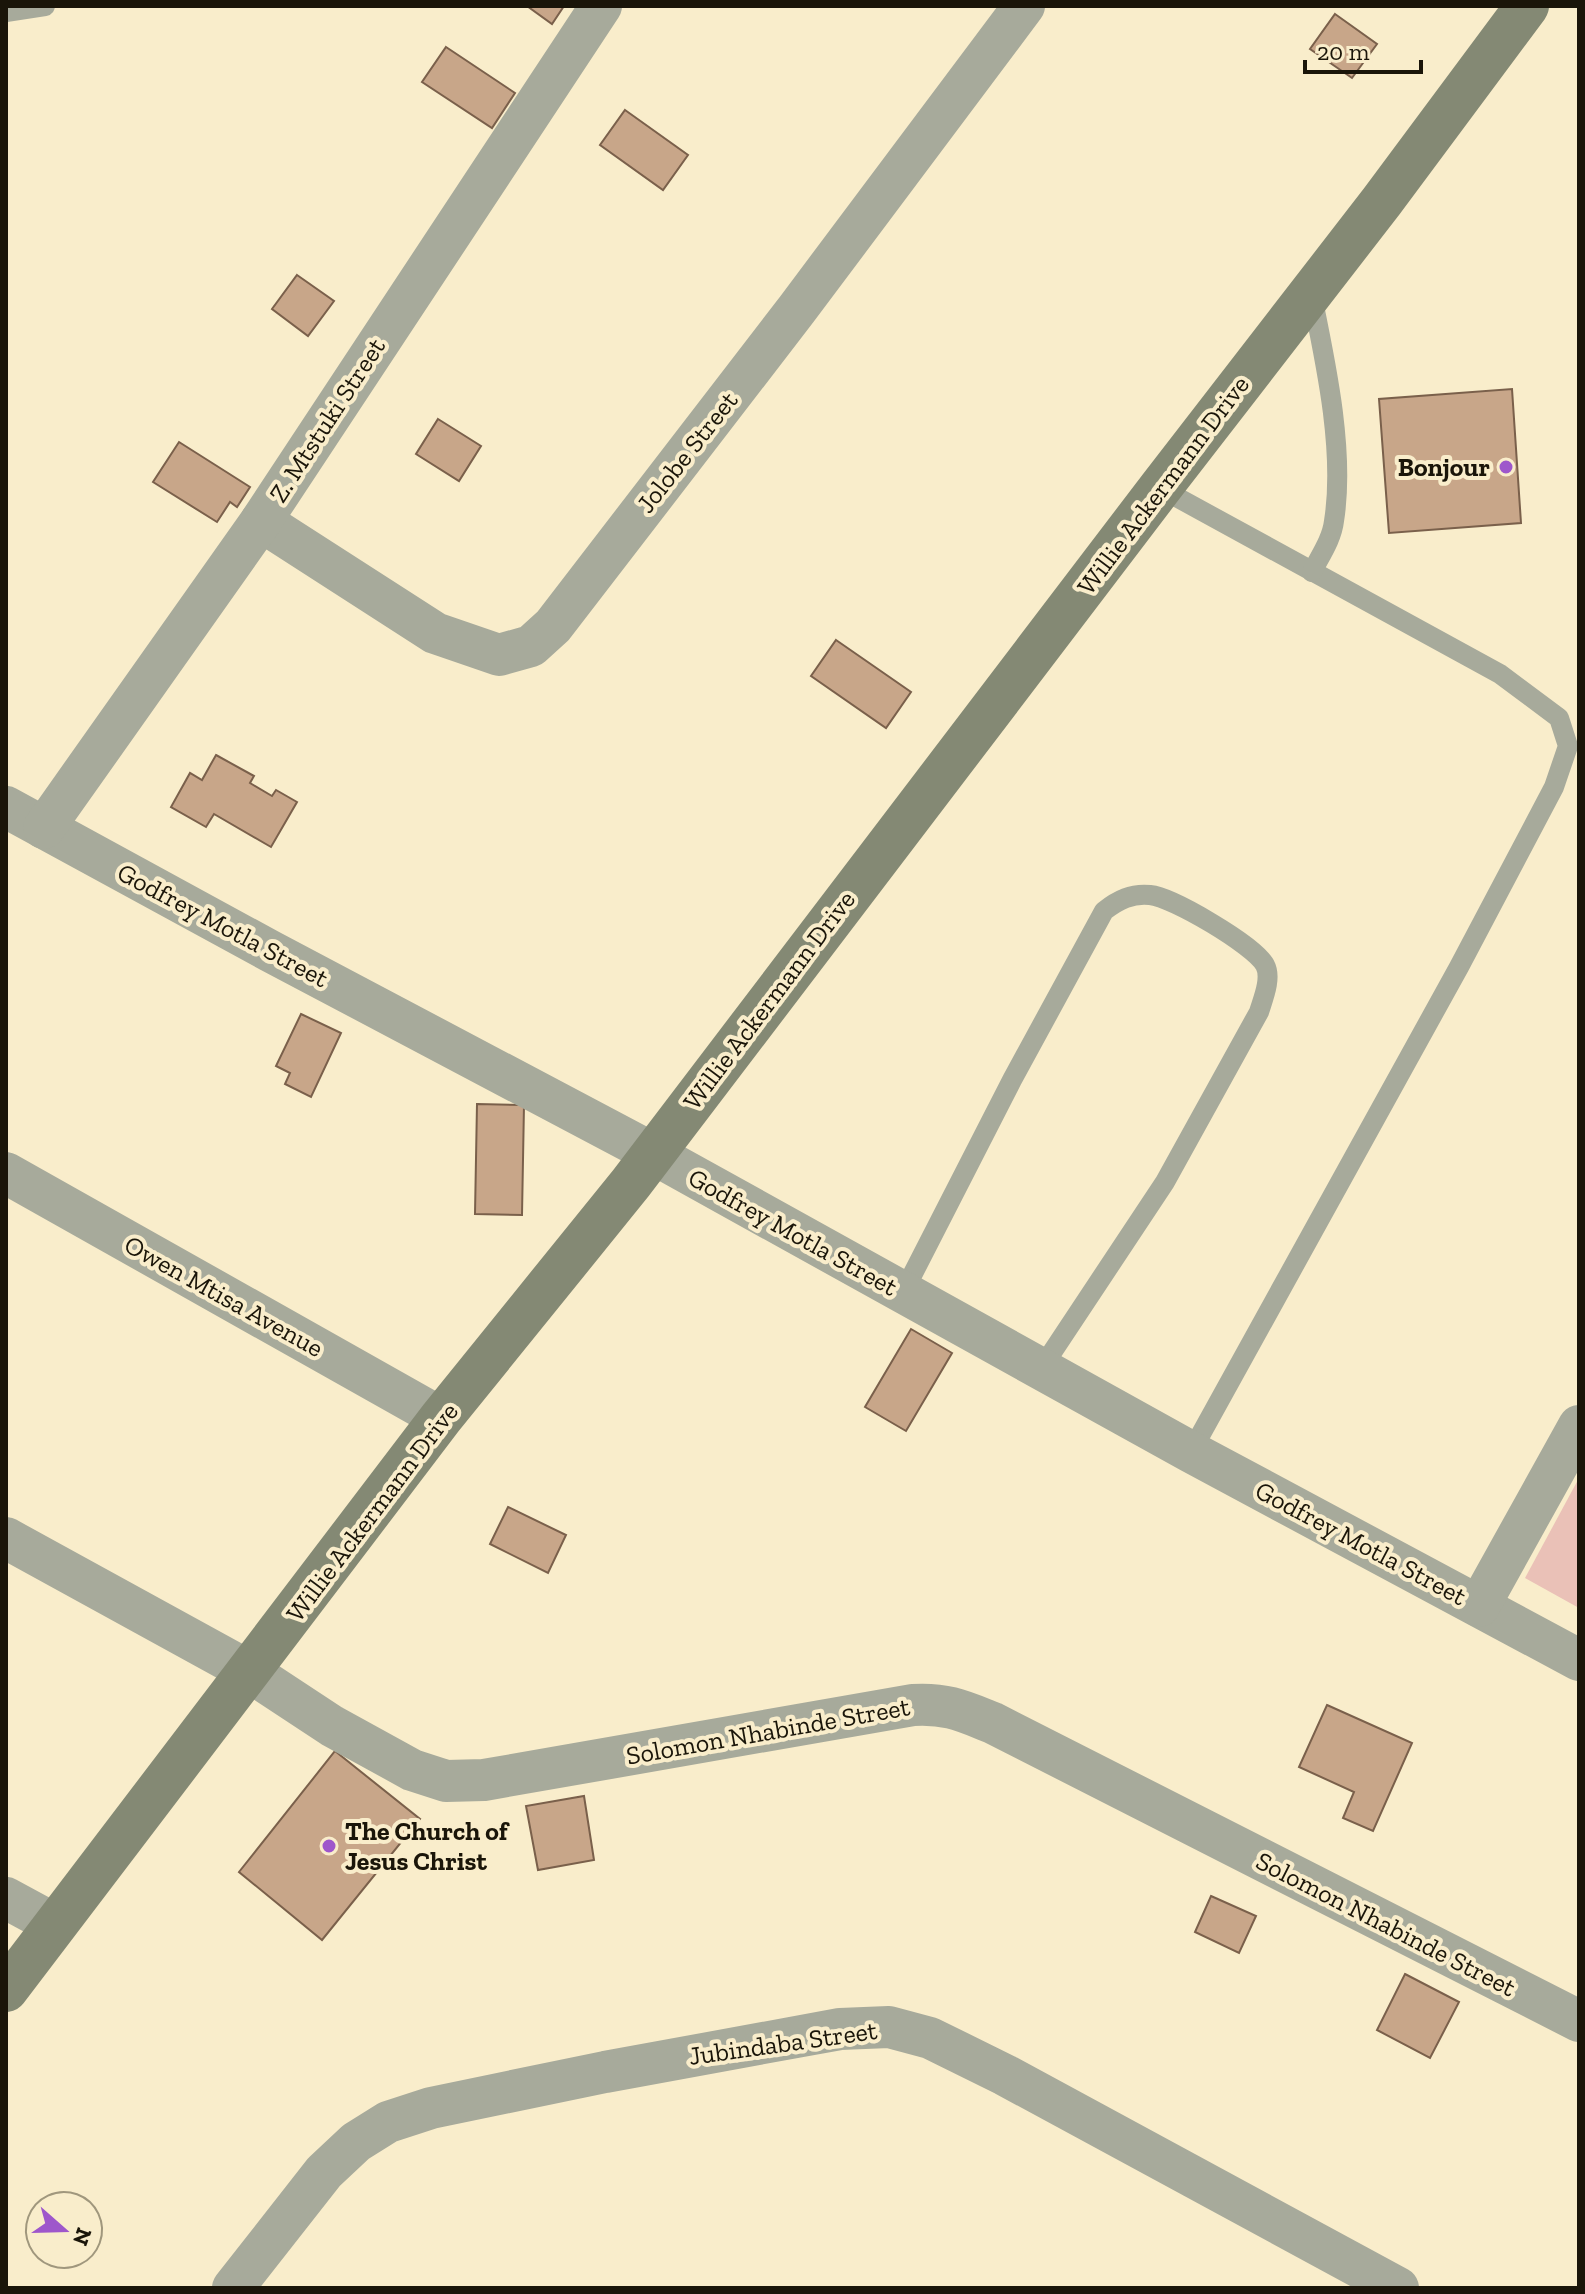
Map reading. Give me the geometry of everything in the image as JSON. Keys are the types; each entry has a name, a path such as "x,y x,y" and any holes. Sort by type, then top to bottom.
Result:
{"street":[{"name":"Z. Mtstuki Street","path":"44,828 261,521 601,6"},
{"name":"Jolobe Street","path":"261,521 435,633 499,655 531,646 553,626 628,529 1024,6"},
{"name":"Willie Ackermann Drive","path":"6,1990 441,1418 652,1153 1312,292 1527,6"},
{"name":"Godfrey Motla Street","path":"6,807 652,1153 1191,1452 1579,1660"},
{"name":"Owen Mtisa Avenue","path":"6,1173 441,1418"},
{"path":"1479,1606 1579,1426"},
{"name":"Solomon Nhabinde Street","path":"6,1538 250,1672 332,1726 412,1770 446,1781 484,1780 913,1705 939,1704 993,1723 1579,2021"},
{"path":"6,1898 54,1924"},
{"name":"Jubindaba Street","path":"233,2288 324,2172 356,2142 388,2122 431,2108 605,2072 840,2029 889,2027 930,2038 1005,2075 1398,2288"}],"lane":[{"path":"6,12 45,6"},
{"path":"1312,292 1326,364 1336,472 1334,523 1329,540 1312,572"},
{"path":"1160,488 1500,674 1559,718 1568,746 1554,787 1459,967 1191,1452"},
{"path":"903,1293 1012,1080 1104,911 1118,900 1145,894 1157,896 1208,921 1255,952 1267,966 1267,984 1259,1012 1165,1182 1041,1369"}],"shaded area":[{"path":"1579,1478 1579,1608 1525,1578"}],"building":[{"path":"527,6 564,6 552,24"},
{"path":"1335,14 1377,44 1352,78 1310,49"},
{"path":"446,47 515,93 492,128 422,82"},
{"path":"625,110 688,155 663,190 600,145"},
{"path":"297,275 334,301 308,336 272,309"},
{"path":"1512,389 1521,523 1389,533 1379,399"},
{"path":"438,419 481,446 459,481 416,454"},
{"path":"179,442 250,487 237,507 230,502 217,522 153,482"},
{"path":"836,640 911,692 886,728 811,676"},
{"path":"216,755 254,776 250,783 272,796 276,790 297,802 271,847 214,814 206,827 171,807 190,773 202,780"},
{"path":"301,1014 341,1033 311,1097 285,1084 290,1073 276,1066"},
{"path":"477,1104 524,1105 522,1215 475,1214"},
{"path":"911,1329 952,1353 906,1431 865,1407"},
{"path":"508,1507 566,1535 548,1573 490,1544"},
{"path":"1327,1705 1412,1743 1373,1831 1343,1818 1354,1792 1299,1767"},
{"name":"The Church of Jesus Christ","path":"335,1751 420,1819 322,1940 239,1872"},
{"path":"584,1796 594,1860 538,1870 526,1806"},
{"path":"1211,1896 1256,1916 1239,1953 1195,1932"},
{"path":"1405,1974 1459,2002 1430,2058 1377,2030"}],"place":[{"name":"Bonjour","path":"1506,467"},
{"name":"The Church of Jesus Christ","path":"329,1846"}]}
